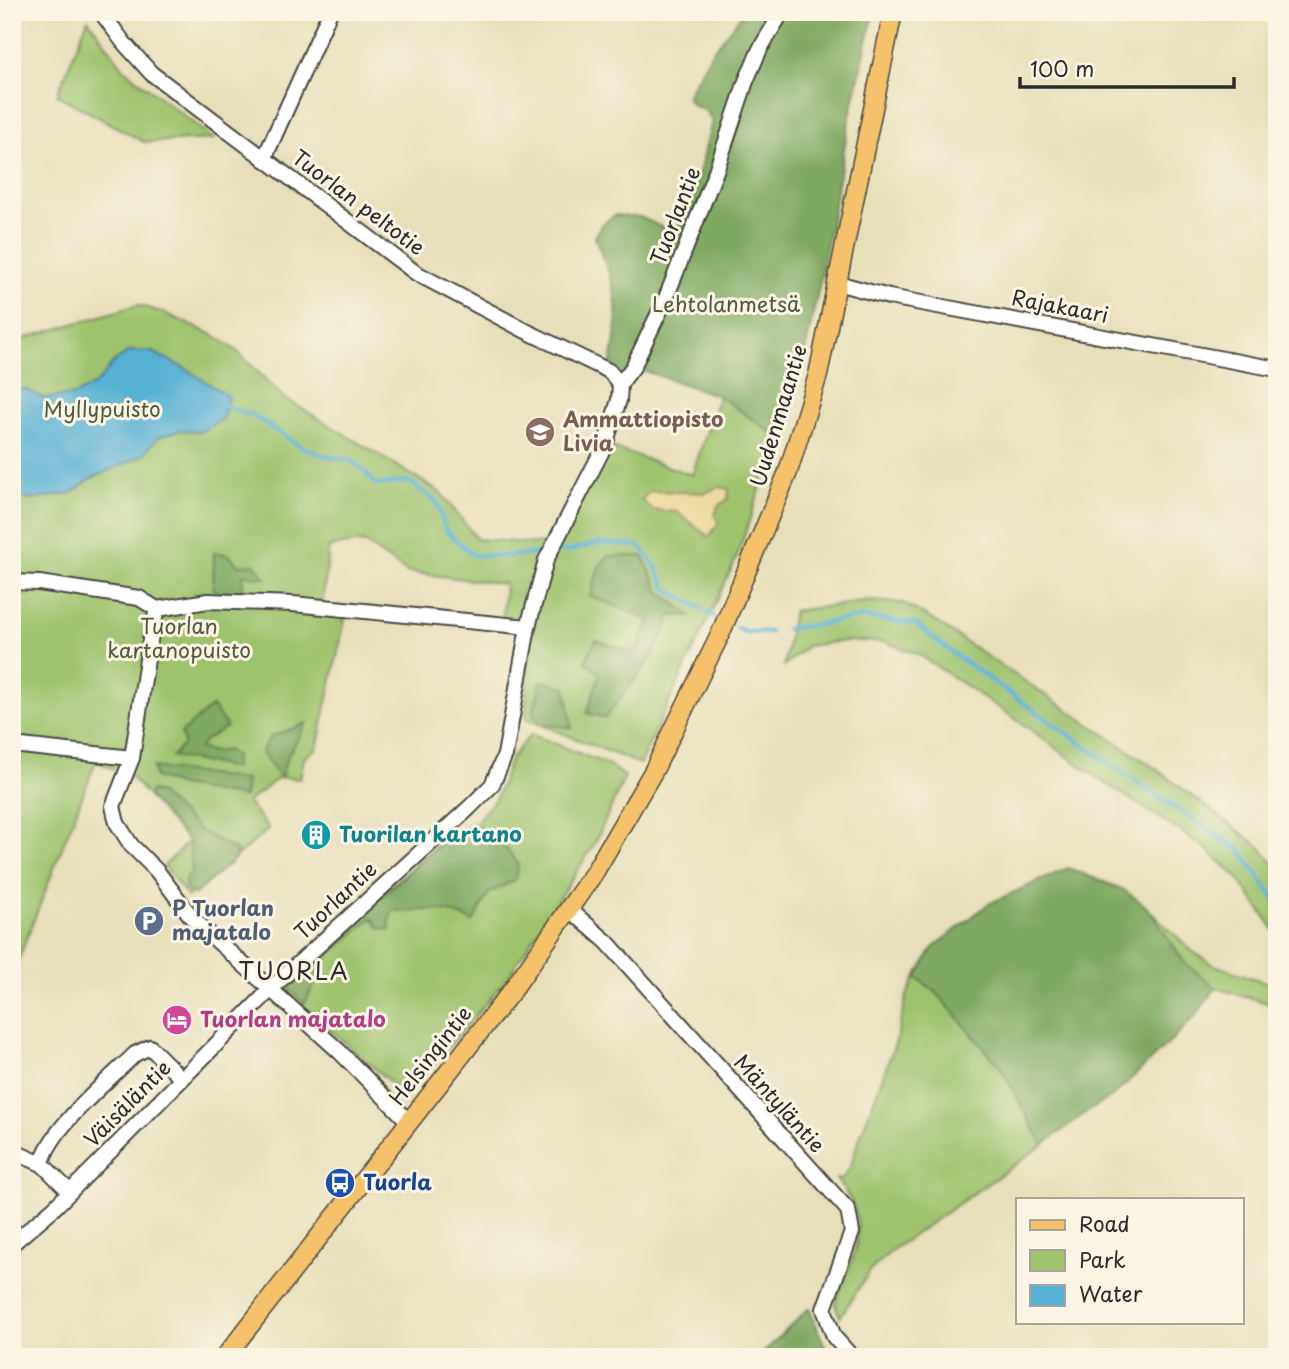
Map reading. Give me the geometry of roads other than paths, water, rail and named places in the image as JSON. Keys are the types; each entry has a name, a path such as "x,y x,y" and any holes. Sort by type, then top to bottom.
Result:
{"main road":[{"name":"Uudenmaantie","path":"654,770 728,617 788,472 818,375 894,12"},
{"name":"Helsingintie","path":"225,1357 511,992 594,873 654,770"}],"street":[{"name":"Tuorlan peltotie","path":"101,12 151,74 416,273 609,371 620,384"},
{"path":"264,159 330,12"},
{"name":"Tuorlantie","path":"271,989 492,785 505,755 528,627 546,560 605,444 619,400 620,384 632,367 666,299 708,194 746,81 760,49 782,12"},
{"name":"Rajakaari","path":"837,283 902,299 1277,369"},
{"path":"12,582 39,583 139,598 158,609 208,601 293,604 528,627"},
{"path":"158,609 150,640 132,758 113,806 117,823 131,845 160,876 192,919 339,1051 409,1122"},
{"path":"12,745 132,758"},
{"name":"Mäntyläntie","path":"569,909 607,942 848,1210 852,1232 824,1309 834,1337 852,1357"},
{"name":"Väisäläntie","path":"12,1244 69,1192 271,989"},
{"path":"42,1164 43,1155 58,1131 135,1054 150,1047 182,1079"},
{"path":"12,1151 42,1164 69,1192"}],"water":[{"path":"130,351 153,352 228,396 223,419 200,432 181,430 158,437 142,456 90,479 72,493 29,500 17,494 12,487 12,390 25,389 43,398 75,395 98,382 113,363"}],"waterway":[{"path":"223,405 255,417 302,447 326,456 349,460 377,485 409,481 437,502 446,531 473,555 505,556 568,551 600,543 640,546 667,589 713,616"},
{"path":"787,629 863,617 916,624 951,652 1148,790 1240,850 1277,902"},
{"path":"737,628 746,632 770,632"}],"place":[{"name":"Ammattiopisto Livia","path":"540,432"},
{"name":"Tuorilan kartano","path":"316,835"},
{"name":"P Tuorlan majatalo","path":"149,921"},
{"name":"Tuorlan majatalo","path":"177,1020"},
{"name":"Tuorla","path":"340,1183"}],"district":[{"name":"TUORLA","path":"294,972"}],"park label":[{"name":"Lehtolanmetsä","path":"726,305"},
{"name":"Myllypuisto","path":"102,410"},
{"name":"Tuorlan kartanopuisto","path":"179,639"}]}
